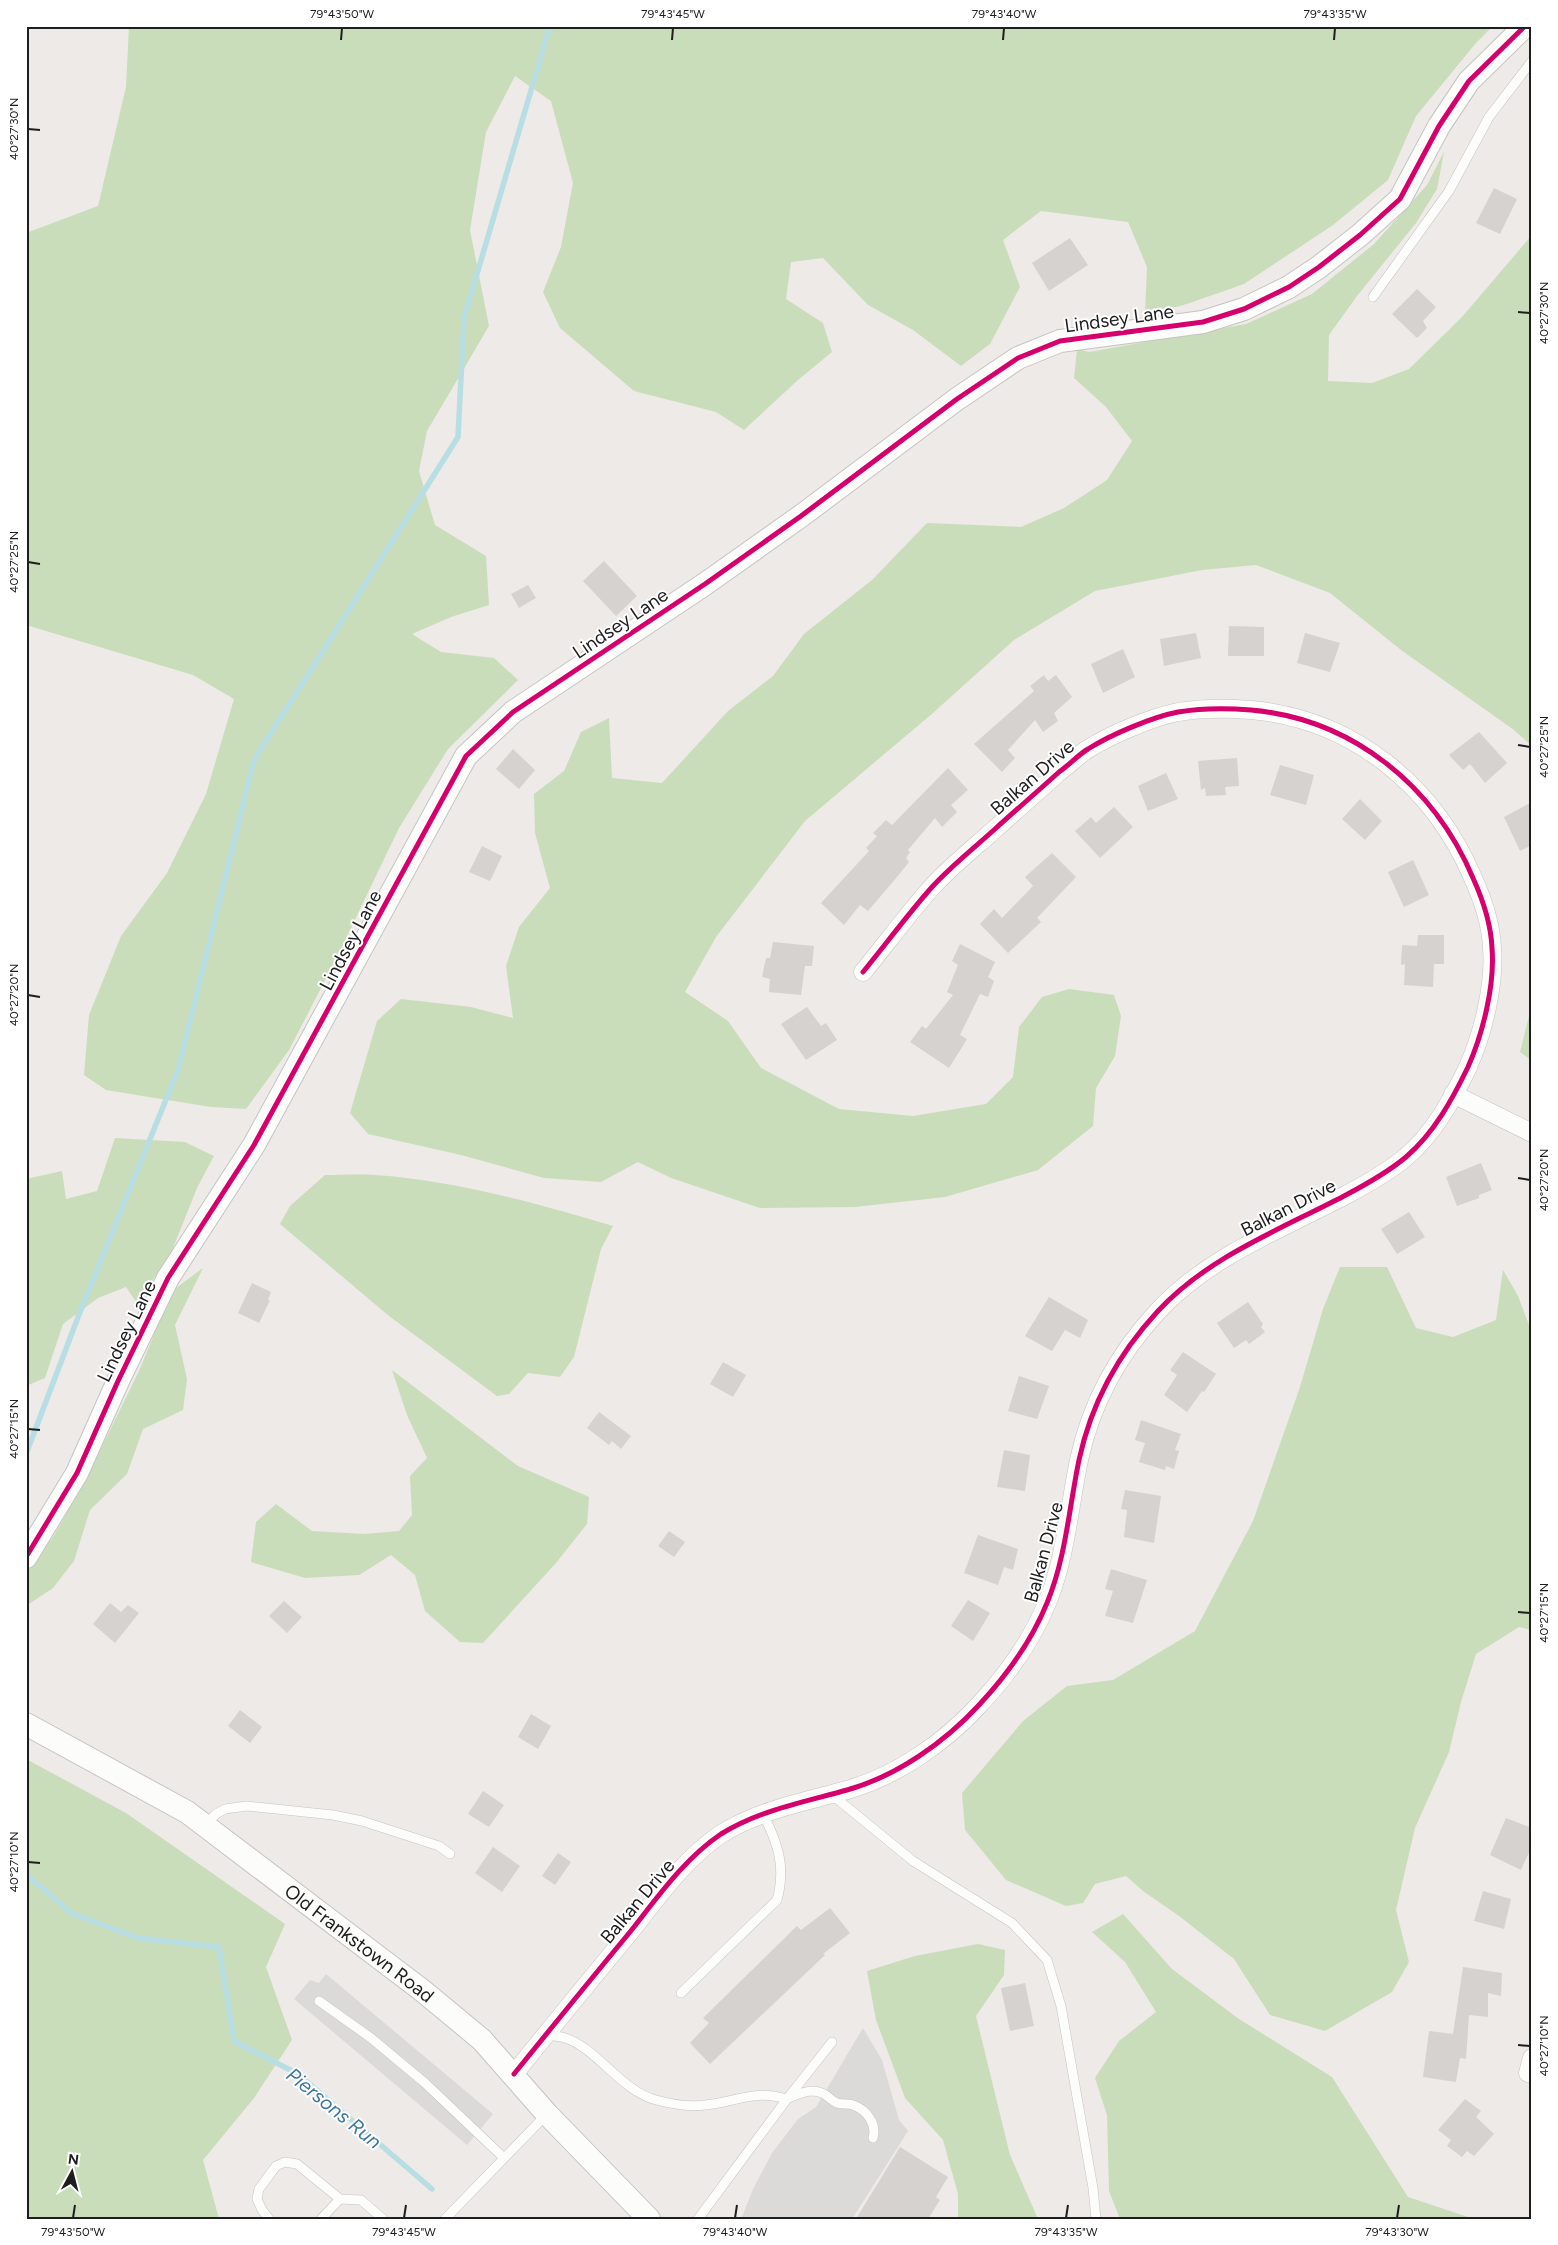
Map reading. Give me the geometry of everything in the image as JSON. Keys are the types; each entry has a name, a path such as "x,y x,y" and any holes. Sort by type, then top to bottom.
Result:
{"street":[{"name":"Lindsey Lane","path":"26,1557 77,1473 118,1381 168,1278 254,1145 360,953 444,792 466,756 513,712 705,584 801,516 957,399 1018,358 1060,340 1203,322 1244,309 1289,287 1319,267 1360,235 1400,198 1438,126 1469,81 1525,26"},
{"name":"Balkan Drive","path":"514,2074 679,1871 716,1838 749,1819 853,1788 889,1774 921,1754 950,1732 980,1704 1018,1656 1046,1604 1069,1529 1079,1459 1092,1414 1127,1346 1162,1307 1194,1277 1238,1249 1370,1182 1407,1156 1434,1128 1471,1060 1489,999 1492,948 1484,903 1461,849 1432,807 1400,772 1362,745 1325,726 1275,712 1221,708 1176,713 1139,725 1087,749 1029,798 934,884 862,972"},
{"path":"1453,1094 1532,1134"},
{"name":"Old Frankstown Road","path":"26,1724 187,1812 423,1991 482,2040 514,2074 547,2114 649,2219"}],"lane":[{"path":"1373,297 1449,191 1489,117 1532,61"},
{"path":"830,1794 913,1861 1012,1923 1047,1960 1061,2006 1093,2188 1096,2219"},
{"path":"204,1826 216,1814 226,1809 247,1806 333,1815 362,1821 439,1846 450,1854"},
{"path":"681,1993 777,1900 780,1889 781,1865 776,1840 763,1814"},
{"path":"319,2001 371,2038 426,2083 504,2158"},
{"path":"546,2035 565,2038 579,2046 637,2092 653,2100 676,2105 703,2106 756,2094 770,2094 787,2099 802,2092 814,2091 828,2094 837,2103 854,2105 867,2114 874,2123 875,2131 873,2138"},
{"path":"698,2219 832,2042"},
{"path":"445,2219 547,2114"},
{"path":"269,2219 262,2210 258,2199 259,2189 276,2166 285,2162 297,2164 340,2199 361,2200 383,2219"},
{"path":"321,2219 340,2199"}],"shaded area":[{"path":"326,1974 493,2114 467,2145 294,1999 310,1980 319,1983"},
{"path":"863,2028 882,2060 899,2120 908,2131 852,2219 839,2217 838,2219 741,2219 753,2189 772,2153 798,2119 816,2107"}],"green space":[{"path":"129,26 1493,26 1476,43 1416,116 1388,180 1333,225 1244,284 1184,305 1145,314 1147,267 1128,222 1041,211 1003,240 1020,287 990,344 961,366 913,330 868,305 823,258 791,262 786,299 823,323 832,352 798,380 744,430 716,412 634,391 560,328 543,292 561,247 573,183 551,101 515,76 486,132 470,230 489,326 427,431 419,471 435,525 486,556 489,605 451,617 412,634 441,652 494,658 518,680 448,749 399,828 337,957 289,1050 246,1109 211,1107 106,1090 84,1075 89,1015 121,936 167,873 206,794 234,699 193,675 26,625 26,233 98,206 126,87"},
{"path":"1444,152 1437,189 1416,223 1357,296 1329,335 1328,381 1372,383 1409,369 1462,317 1532,235 1532,746 1514,730 1401,650 1330,593 1256,565 1202,570 1095,591 1014,640 933,713 805,821 716,937 685,992 728,1021 761,1068 839,1109 913,1116 986,1104 1013,1077 1019,1027 1042,997 1069,989 1114,995 1121,1016 1115,1056 1096,1088 1093,1126 1038,1170 945,1197 855,1207 760,1208 671,1178 638,1162 601,1182 544,1178 461,1155 368,1134 350,1113 377,1021 401,999 471,1007 513,1018 506,966 519,927 550,888 535,833 534,794 564,771 581,732 609,718 612,778 662,783 728,711 773,676 804,634 872,580 927,523 1021,527 1064,508 1107,480 1132,441 1106,407 1074,378 1077,349 1089,352 1246,324 1312,294 1374,244 1427,185"},
{"path":"1532,1004 1532,1061 1520,1052"},
{"path":"115,1138 185,1142 214,1156 197,1188 171,1253 137,1303 126,1287 98,1298 63,1324 45,1378 26,1386 26,1179 62,1171 66,1199 97,1191"},
{"path":"325,1175 375,1175 435,1182 496,1194 613,1226 601,1249 574,1357 560,1377 528,1373 509,1394 497,1396 389,1316 280,1224 290,1206"},
{"path":"1340,1267 1387,1267 1416,1328 1453,1337 1496,1320 1503,1270 1518,1296 1532,1333 1532,1630 1519,1627 1476,1654 1461,1702 1449,1752 1415,1828 1396,1910 1409,1962 1392,1992 1325,2031 1270,2015 1234,1959 1179,1916 1143,1891 1126,1876 1095,1884 1083,1903 1066,1906 1006,1880 965,1830 962,1793 1023,1721 1067,1686 1113,1680 1195,1631 1253,1521 1300,1387 1323,1309"},
{"path":"203,1268 175,1325 187,1379 183,1410 143,1429 127,1474 90,1510 74,1561 53,1588 26,1606 26,1572 53,1537 86,1479 139,1371 172,1291"},
{"path":"392,1370 518,1466 589,1497 587,1524 556,1563 483,1643 460,1642 425,1611 415,1575 391,1555 359,1575 305,1578 251,1562 256,1522 276,1504 312,1531 364,1534 399,1531 412,1515 410,1476 427,1458 407,1415"},
{"path":"26,1759 126,1813 285,1924 266,1967 292,2040 254,2098 203,2160 219,2219 26,2219"},
{"path":"1123,1914 1172,1969 1239,2019 1332,2077 1408,2197 1474,2219 1120,2219 1109,2191 1107,2115 1095,2078 1119,2041 1156,2012 1125,1962 1092,1932"},
{"path":"978,1944 1005,1950 1004,1975 976,2016 1010,2155 1038,2219 958,2219 958,2194 943,2140 905,2098 876,2020 867,1971 915,1956"}],"building":[{"path":"1494,188 1517,199 1500,234 1476,223"},
{"path":"1070,238 1088,265 1049,291 1032,263"},
{"path":"1417,289 1436,307 1423,321 1427,328 1417,338 1392,314"},
{"path":"604,561 637,596 616,616 583,581"},
{"path":"528,585 536,598 519,608 511,594"},
{"path":"1229,626 1264,627 1264,656 1228,656"},
{"path":"1196,633 1201,658 1164,666 1160,639"},
{"path":"1305,633 1340,643 1330,672 1297,663"},
{"path":"1123,649 1135,677 1103,693 1091,664"},
{"path":"1044,675 1048,681 1056,675 1072,697 1054,713 1058,721 1043,732 1035,720 1008,750 1015,758 1002,772 974,744 1034,691 1030,686"},
{"path":"1479,732 1507,763 1485,783 1470,764 1463,770 1449,755"},
{"path":"513,749 535,770 519,789 496,769"},
{"path":"1237,758 1239,786 1225,787 1226,795 1206,796 1205,788 1201,790 1198,761"},
{"path":"1280,765 1314,775 1306,805 1270,795"},
{"path":"948,768 968,790 951,805 957,812 942,827 935,818 908,850 910,852 906,858 909,862 897,877 868,911 860,905 844,925 821,903 869,851 866,848 877,836 873,833 886,820 892,825"},
{"path":"1166,773 1178,799 1148,811 1138,786"},
{"path":"1360,799 1382,821 1365,840 1342,819"},
{"path":"1532,802 1532,845 1520,851 1504,817"},
{"path":"1114,807 1133,827 1100,858 1075,831 1091,817 1096,823"},
{"path":"482,846 502,856 490,881 469,872"},
{"path":"1052,853 1076,877 1037,918 1041,922 1008,953 980,924 994,909 1002,918 1033,886 1025,877"},
{"path":"1413,860 1429,895 1404,907 1388,872"},
{"path":"1418,935 1444,935 1444,964 1434,964 1433,987 1404,985 1405,964 1401,965 1402,945 1417,946"},
{"path":"773,942 814,946 812,966 805,966 801,995 769,992 770,979 762,977 766,958 770,958"},
{"path":"960,944 995,962 988,977 994,981 988,997 980,994 960,1035 967,1039 949,1068 910,1042 922,1026 926,1029 953,995 947,992 958,965 952,961"},
{"path":"807,1007 821,1026 826,1023 837,1040 806,1060 781,1024"},
{"path":"1481,1163 1492,1190 1479,1195 1479,1198 1457,1206 1446,1177"},
{"path":"1409,1212 1425,1237 1397,1254 1381,1229"},
{"path":"252,1283 271,1292 268,1300 270,1300 259,1323 238,1313"},
{"path":"1049,1297 1088,1320 1080,1338 1065,1330 1052,1351 1025,1336"},
{"path":"1248,1302 1263,1324 1261,1327 1265,1332 1249,1344 1246,1340 1234,1348 1217,1323"},
{"path":"1183,1352 1216,1374 1187,1412 1164,1395 1177,1375 1170,1370"},
{"path":"723,1362 746,1375 733,1397 710,1384"},
{"path":"1019,1376 1049,1386 1037,1419 1008,1411"},
{"path":"599,1412 631,1436 621,1449 612,1441 609,1445 587,1428"},
{"path":"1141,1420 1181,1434 1175,1450 1179,1451 1174,1469 1166,1466 1165,1470 1139,1462 1145,1443 1135,1440"},
{"path":"1004,1450 1030,1455 1025,1491 997,1487"},
{"path":"1125,1490 1161,1496 1154,1543 1124,1537 1127,1510 1121,1509"},
{"path":"669,1531 685,1542 674,1557 658,1546"},
{"path":"978,1535 1018,1549 1013,1570 1004,1567 998,1585 964,1573"},
{"path":"1111,1569 1147,1580 1133,1623 1105,1616 1113,1591 1105,1589"},
{"path":"968,1600 990,1613 973,1641 951,1626"},
{"path":"284,1601 302,1617 287,1633 269,1616"},
{"path":"110,1603 121,1612 128,1605 139,1613 115,1643 93,1624"},
{"path":"240,1710 262,1727 250,1743 228,1726"},
{"path":"531,1714 551,1726 538,1749 518,1737"},
{"path":"483,1791 504,1805 489,1827 468,1814"},
{"path":"1506,1818 1532,1828 1532,1846 1521,1870 1490,1855"},
{"path":"493,1847 520,1866 502,1892 475,1873"},
{"path":"558,1853 571,1862 555,1885 542,1876"},
{"path":"1483,1891 1511,1899 1504,1929 1474,1921"},
{"path":"830,1908 850,1933 823,1954 825,1955 710,2064 690,2043 709,2023 703,2018 797,1926 801,1930"},
{"path":"1463,1967 1502,1973 1501,1996 1488,1993 1488,2017 1469,2015 1466,2059 1460,2058 1456,2082 1423,2077 1429,2031 1453,2034"},
{"path":"1025,1983 1034,2026 1010,2031 1001,1988"},
{"path":"1465,2099 1481,2111 1476,2117 1494,2134 1474,2156 1467,2151 1462,2157 1447,2146 1451,2140 1438,2130"},
{"path":"900,2147 948,2177 936,2197 940,2200 928,2219 856,2219"}],"waterway":[{"path":"26,1454 80,1312 178,1070 254,760 458,437 464,318 550,26"},
{"name":"Piersons Run","path":"26,1874 71,1913 138,1938 219,1947 234,2041 298,2074 432,2189"}],"cycle path":[{"path":"26,1557 77,1473 118,1381 168,1278 254,1145 466,756 513,712 705,584 801,516 957,399 1018,358 1060,341 1203,322 1244,309 1289,287 1319,267 1360,235 1400,199 1439,126 1469,81 1525,26"},
{"path":"514,2074 672,1880 708,1844 721,1834 751,1819 866,1784 902,1767 951,1732 989,1694 1026,1644 1047,1603 1059,1568 1084,1439 1108,1380 1131,1344 1158,1311 1199,1275 1245,1246 1368,1183 1399,1163 1416,1148 1442,1115 1468,1067 1479,1039 1487,1009 1492,977 1492,962 1488,921 1473,878 1456,845 1436,814 1413,787 1386,763 1356,743 1323,727 1288,716 1251,710 1214,709 1178,712 1156,718 1108,738 1081,754 939,879 863,972"}]}
